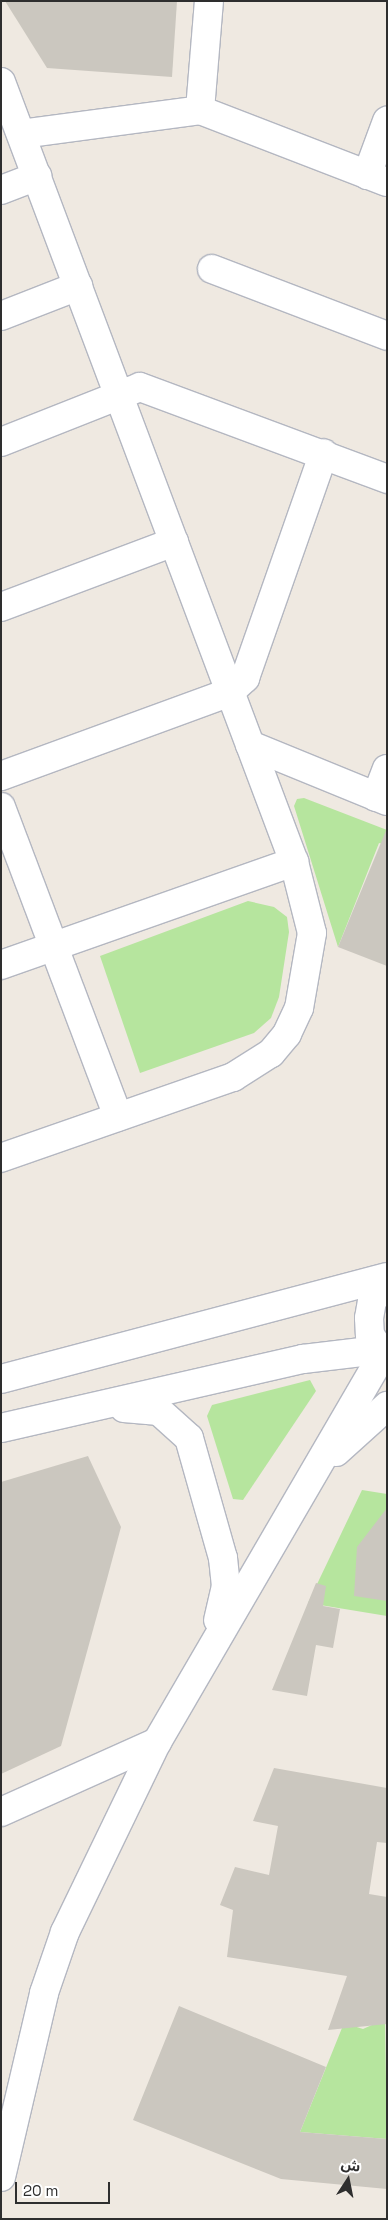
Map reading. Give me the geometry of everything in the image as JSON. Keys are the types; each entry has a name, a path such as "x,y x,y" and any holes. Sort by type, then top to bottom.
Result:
{"street":[{"path":"200,110 209,1"},
{"path":"1,82 294,862 312,933 308,974 287,1034 271,1053 233,1077 1,1158"},
{"path":"21,134 200,110 377,178 387,121"},
{"path":"1,190 37,176"},
{"path":"212,269 387,336"},
{"path":"1,316 78,286"},
{"path":"1,442 119,397 140,387 387,479"},
{"path":"1,776 230,692 245,678 324,454"},
{"path":"1,607 174,542"},
{"path":"250,745 382,799 387,769"},
{"path":"1,807 118,1117"},
{"path":"1,965 294,862"},
{"path":"1,1379 387,1277"},
{"path":"2,2173 44,1993 62,1941 157,1742 208,1650 318,1469 382,1354 369,1318 372,1301 387,1281"},
{"path":"1,1428 302,1359 382,1354"},
{"path":"55,1416 139,1406 171,1419 189,1438 223,1558 226,1586 208,1650"},
{"path":"318,1469 387,1406"},
{"path":"1,1812 157,1742"}],"green space":[{"path":"304,798 387,830 387,845 379,843 338,947 294,806 297,799"},
{"path":"248,901 274,907 287,917 289,932 279,997 271,1018 254,1033 140,1073 100,956"},
{"path":"310,1380 316,1391 243,1500 233,1499 207,1416 212,1405"},
{"path":"362,1490 387,1494 387,1616 308,1603"},
{"path":"385,2019 387,2139 300,2132 344,2023 363,2029"}],"building":[{"path":"5,1 177,1 172,77 47,68"},
{"path":"387,828 387,966 338,947"},
{"path":"88,1456 121,1527 107,1579 61,1746 1,1774 1,1482"},
{"path":"387,1508 387,1601 354,1596 357,1547"},
{"path":"316,1583 326,1586 323,1606 340,1609 333,1648 316,1645 307,1696 272,1690"},
{"path":"274,1768 387,1788 387,1843 377,1842 369,1894 387,1897 387,2024 328,2030 347,1976 227,1957 233,1910 220,1905 235,1867 269,1875 278,1826 253,1821"},
{"path":"179,2006 326,2067 300,2132 387,2139 387,2189 281,2179 133,2120"}]}
